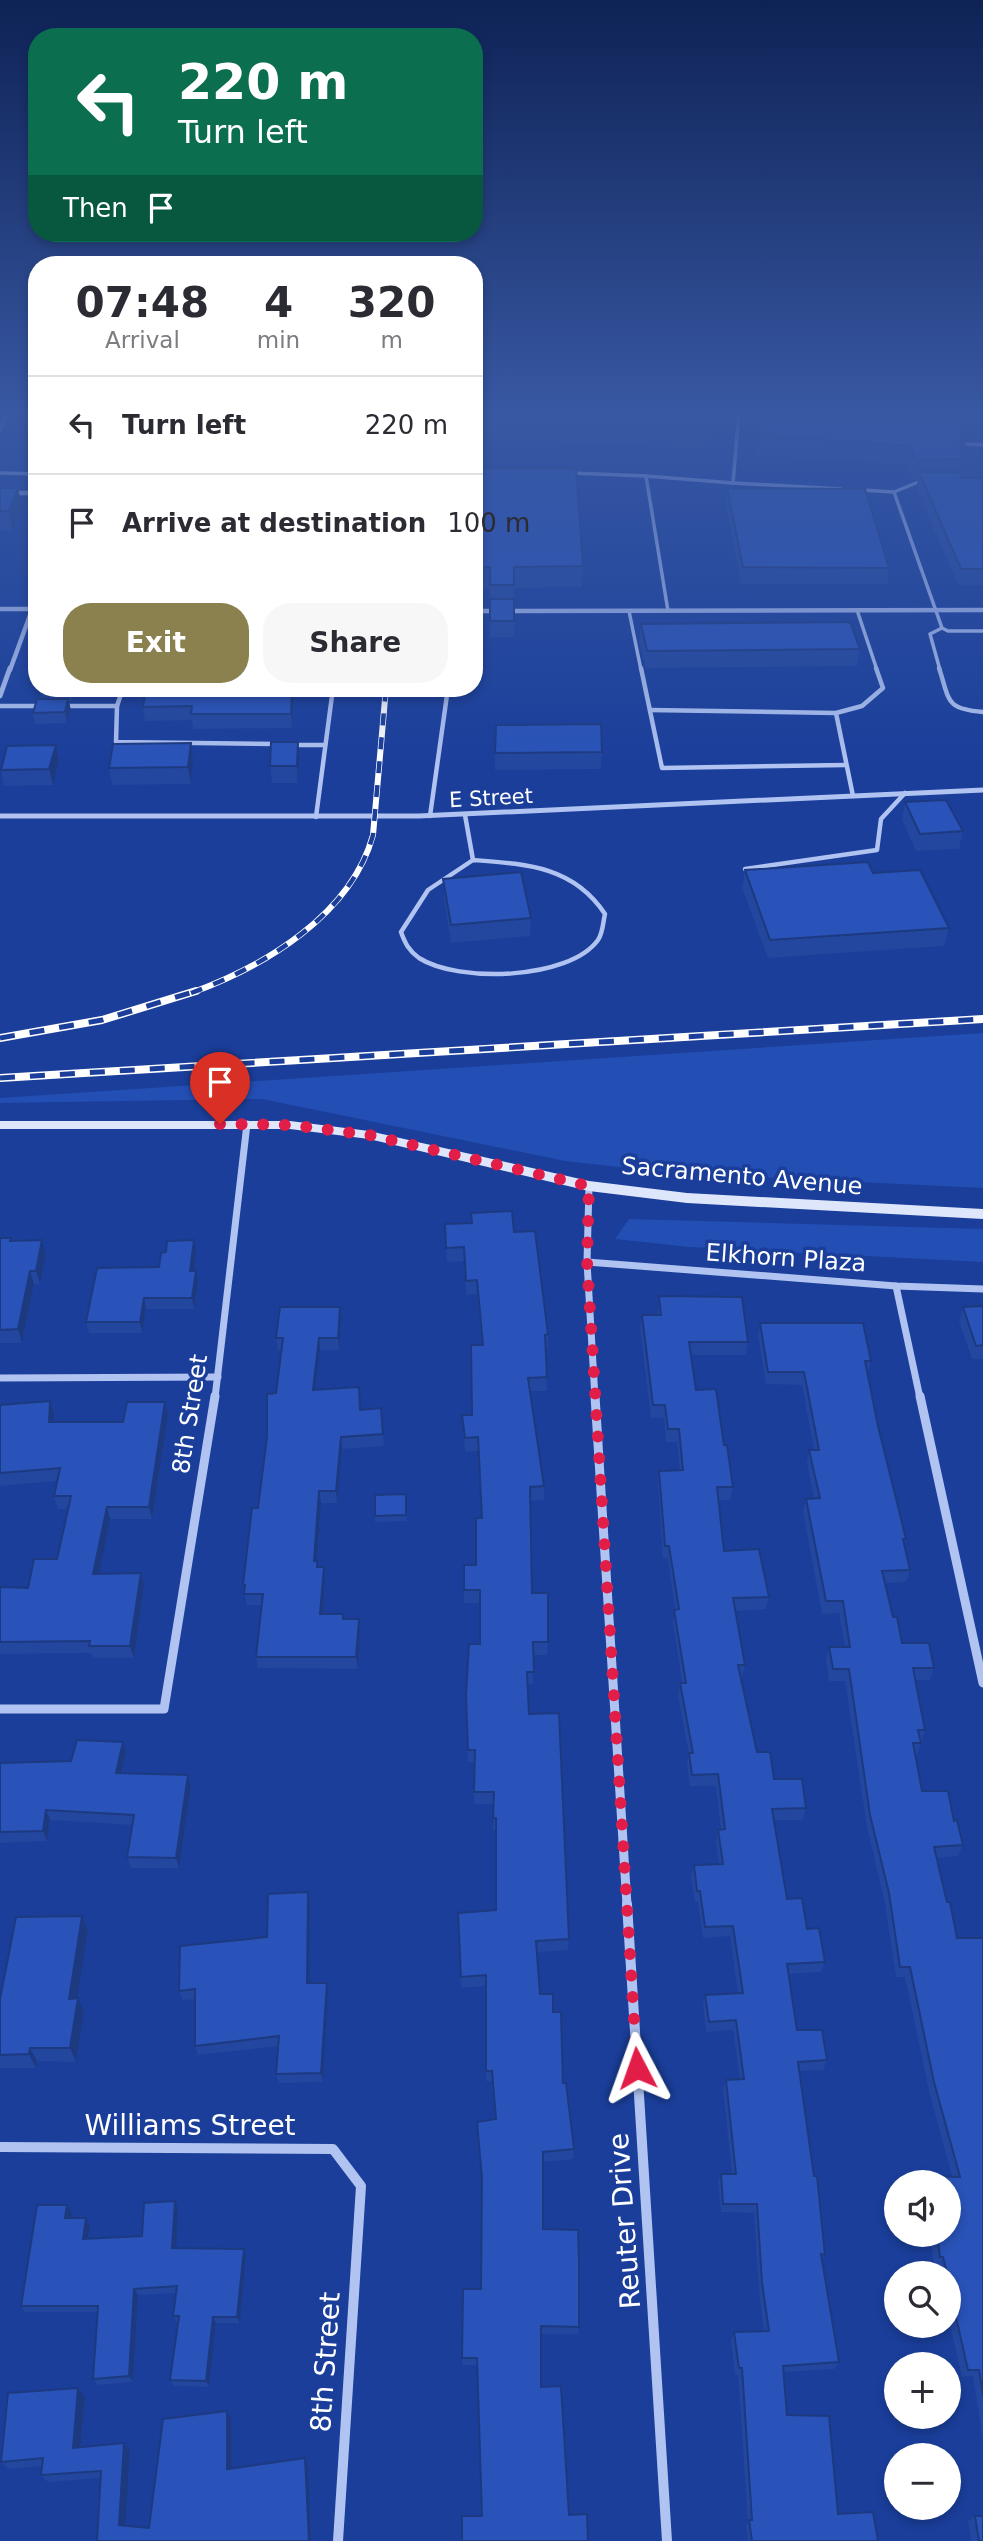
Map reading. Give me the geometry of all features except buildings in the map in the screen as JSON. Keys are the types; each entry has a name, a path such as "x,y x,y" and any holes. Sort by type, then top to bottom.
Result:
{"main road":[{"name":"Sacramento Avenue","path":"0,1125 290,1125 369,1135 589,1186 687,1198 983,1214"}],"street":[{"path":"0,609 28,609"},
{"path":"483,611 983,610"},
{"path":"0,696 28,624"},
{"name":"E Street","path":"0,816 430,816 983,790"},
{"name":"8th Street","path":"0,1709 164,1709 218,1377 247,1124"},
{"name":"Reuter Drive","path":"589,1186 587,1262 667,2541"},
{"name":"Elkhorn Plaza","path":"587,1262 896,1286 983,1289"},
{"path":"896,1286 983,1683"},
{"path":"0,1378 218,1377"},
{"name":"Williams Street","path":"0,2147 333,2149 361,2186"},
{"name":"8th Street","path":"338,2541 361,2186"}],"lane":[{"path":"655,531 668,611"},
{"path":"907,531 942,628 948,631 983,631"},
{"path":"650,710 836,713 862,705 883,688 857,610"},
{"path":"629,611 662,768 846,765"},
{"path":"942,628 930,634 929,638 951,703 960,710 983,712"},
{"path":"120,697 117,706 116,742 326,745"},
{"path":"316,817 332,697"},
{"path":"430,816 447,697"},
{"path":"0,706 44,706"},
{"path":"56,706 117,706"},
{"path":"836,713 853,796"},
{"path":"745,869 877,850 881,819 905,793"},
{"path":"465,815 473,860"},
{"path":"473,860 522,864 560,875 590,892 605,914 601,938 579,956 552,967 515,972 478,973 446,969 421,960 406,946 401,932 428,890 473,860"}],"shaded area":[{"path":"983,1033 983,1188 673,1173 565,1161 262,1099 0,1103 0,1098"},
{"path":"629,1219 983,1229 983,1262 689,1247 615,1239"}],"railway":[{"path":"191,993 248,968 275,952 302,934 346,890 362,864 373,835 385,697"},
{"path":"0,1038 102,1020 196,991"},
{"path":"0,1078 983,1019"}],"route":[{"path":"220,1124 290,1125 369,1135 493,1166 589,1186 587,1262 637,2068"}]}
